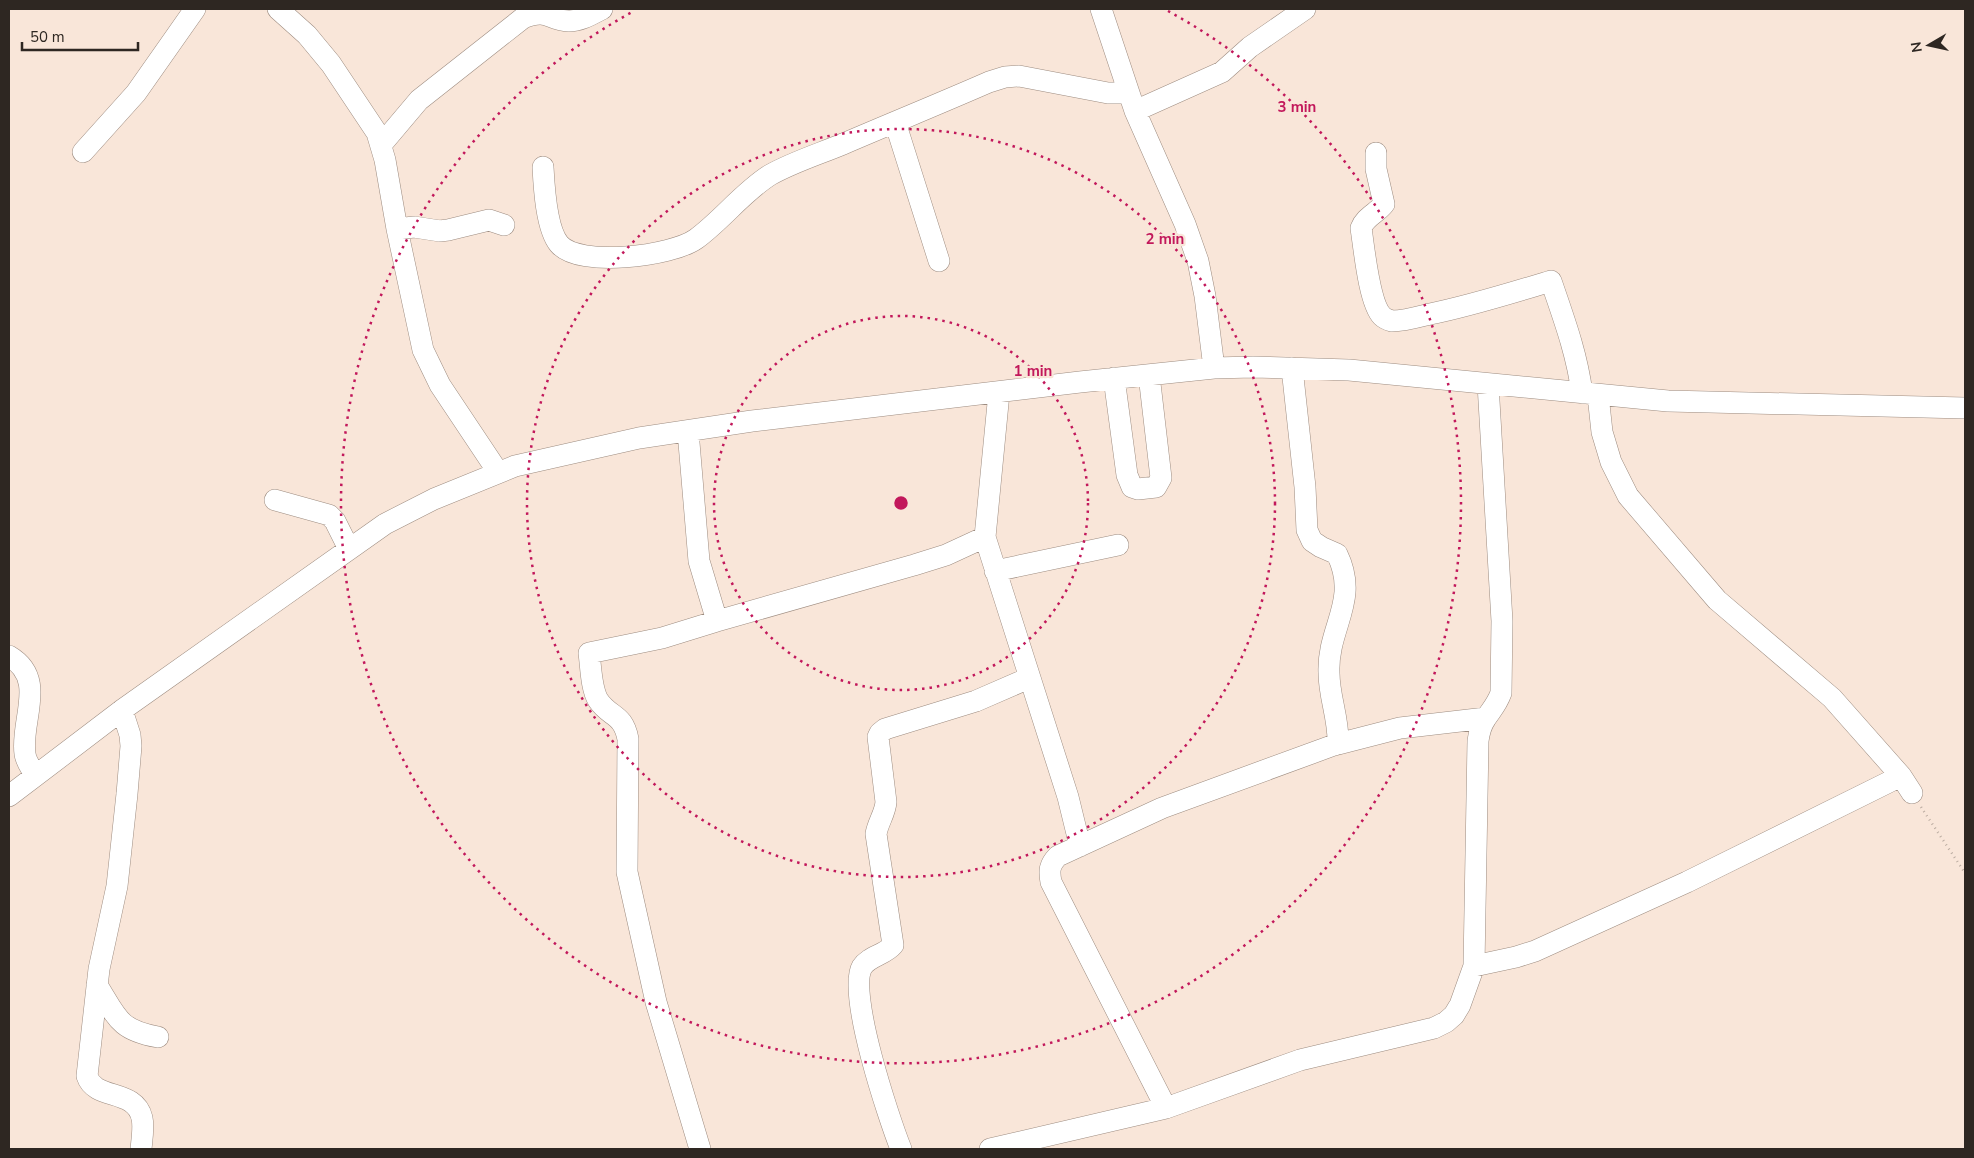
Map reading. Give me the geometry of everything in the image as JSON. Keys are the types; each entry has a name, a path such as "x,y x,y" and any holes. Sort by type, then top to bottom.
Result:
{"street":[{"path":"83,152 136,93 195,9"},
{"path":"278,9 307,35 331,64 363,110 382,145 397,229 423,350 431,368 498,472"},
{"path":"382,145 419,100 523,18 542,13 571,21 584,18 602,9"},
{"path":"1101,9 1132,102 1185,224 1198,261 1205,296 1214,368"},
{"path":"543,167 545,201 551,224 557,242 565,250 578,254 614,257 656,254 677,248 696,239 770,176 1005,77 1019,76 1108,93 1132,102 1222,72 1250,47 1305,9"},
{"path":"895,122 939,261"},
{"path":"1376,153 1376,169 1384,204 1368,218 1361,228 1368,276 1376,308 1380,314 1384,318 1391,320 1412,318 1442,312 1551,281 1611,462 1628,496 1717,600 1832,698 1906,784 1535,951 1474,966"},
{"path":"397,229 414,227 440,231 489,220 504,225"},
{"path":"9,796 122,710 386,524 410,511 498,472 531,462 639,438 752,421 1214,368 1349,370 1668,401 1756,405 1965,408"},
{"path":"1292,368 1305,487 1307,530 1312,542 1320,548 1337,554 1344,570 1347,587 1345,601 1330,650 1328,672 1337,719 1338,744"},
{"path":"1114,378 1127,475 1132,487 1138,489 1156,486 1161,478 1149,375"},
{"path":"998,1148 1166,1108 1300,1060 1434,1028 1454,1016 1474,966 1478,741 1480,730 1486,718 1498,703 1501,693 1502,621 1488,384"},
{"path":"999,393 985,537 1068,797 1080,846"},
{"path":"688,431 699,561 717,620"},
{"path":"275,500 329,515 335,521 349,549"},
{"path":"700,1149 656,1002 628,878 626,859 628,739 626,728 621,720 597,698 589,653 662,638 717,620 946,556 985,537"},
{"path":"995,571 1118,545"},
{"path":"9,656 23,666 29,682 25,754 36,775"},
{"path":"901,1149 874,1072 861,1004 859,982 863,965 889,950 893,945 876,834 877,826 886,810 878,737 886,729 976,701 1029,678"},
{"path":"122,710 130,734 131,746 127,794 117,886 97,985 87,1076 90,1084 96,1089 124,1097 134,1103 140,1111 143,1120 141,1149"},
{"path":"1166,1108 1051,882 1049,872 1052,863 1058,856 1162,808 1338,744 1400,728 1486,718"},
{"path":"97,985 120,1022 139,1034 158,1037"}],"path":[{"path":"1906,784 1965,873"}]}
